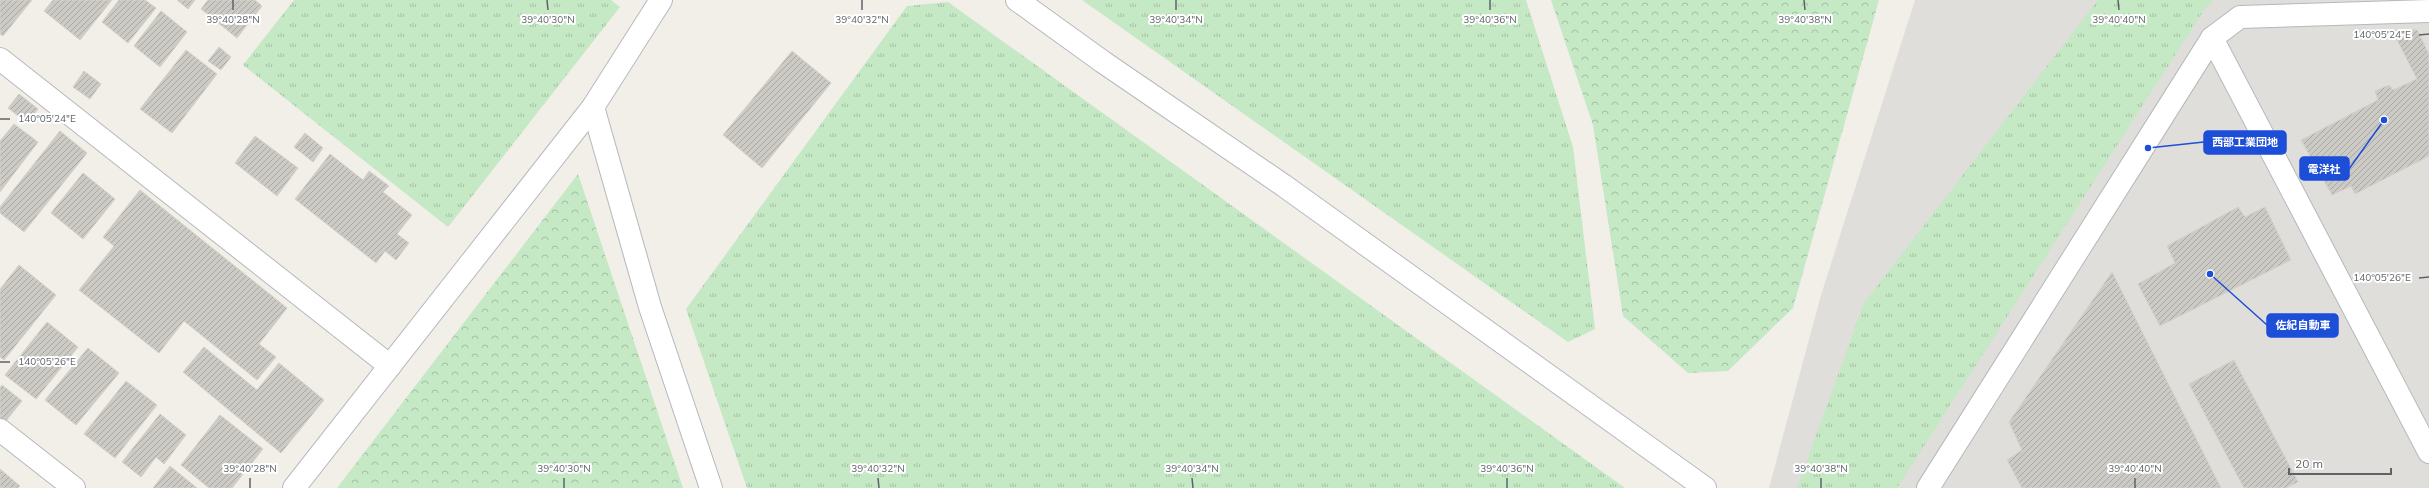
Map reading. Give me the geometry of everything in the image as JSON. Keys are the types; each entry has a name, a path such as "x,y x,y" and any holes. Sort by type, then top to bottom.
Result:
{"street":[{"path":"294,488 594,107 661,0"},
{"path":"1017,0 1103,62 1290,190 1705,488"},
{"path":"1928,488 2212,38 2240,17 2429,10"},
{"path":"2212,38 2429,452"},
{"path":"0,59 390,366"},
{"path":"594,107 650,307 711,488"},
{"path":"0,430 74,488"}],"shaded area":[{"path":"1915,0 2429,0 2429,488 1769,488 1821,295"}],"green space":[{"path":"294,0 611,0 620,7 448,227 243,65"},
{"path":"1082,0 1526,0 1573,147 1595,329 1568,342"},
{"path":"1551,0 1879,0 1793,308 1728,371 1688,373 1623,316 1593,125"},
{"path":"2098,0 2213,0 2204,10 1897,488 1797,488 1864,303"},
{"path":"948,2 1625,488 747,488 686,309 907,6"},
{"path":"578,174 683,488 337,488"}],"building":[{"path":"0,0 32,0 3,36 0,34"},
{"path":"53,0 112,0 80,40 44,11"},
{"path":"119,0 145,0 156,8 128,43 102,22"},
{"path":"177,0 195,0 188,9"},
{"path":"208,0 255,0 262,6 237,38 201,9"},
{"path":"161,11 187,32 160,67 134,46"},
{"path":"2392,30 2417,30 2429,54 2429,156 2355,194 2351,186 2332,195 2301,140 2378,100 2375,91 2389,85 2393,90 2417,79"},
{"path":"219,47 231,57 221,70 208,61"},
{"path":"186,50 217,74 172,133 140,109"},
{"path":"792,51 831,83 762,168 723,135"},
{"path":"84,71 101,84 90,99 73,87"},
{"path":"19,94 38,109 27,123 8,108"},
{"path":"14,124 38,142 0,192 0,141"},
{"path":"60,131 87,153 24,232 0,213 0,207"},
{"path":"305,133 323,148 313,162 294,147"},
{"path":"255,136 298,168 277,196 235,163"},
{"path":"330,154 363,180 369,171 389,186 383,192 412,215 397,234 409,243 396,260 385,251 376,263 295,199"},
{"path":"83,173 115,199 83,239 51,213"},
{"path":"140,190 287,308 259,344 276,357 257,380 184,321 159,353 79,290 114,246 103,237"},
{"path":"2238,207 2245,217 2265,207 2291,260 2160,326 2138,284 2175,263 2167,246"},
{"path":"19,265 56,295 4,360 0,357 0,289"},
{"path":"2112,272 2221,488 2022,488 2007,460 2022,450 2009,422"},
{"path":"47,322 78,347 36,399 5,375"},
{"path":"204,347 257,390 279,363 324,400 281,453 183,372"},
{"path":"88,348 119,373 76,425 45,400"},
{"path":"2234,360 2298,482 2286,488 2244,488 2189,384"},
{"path":"126,381 157,405 115,458 84,434"},
{"path":"2,385 22,401 5,422 0,418 0,388"},
{"path":"160,414 186,435 164,464 156,457 141,477 122,462"},
{"path":"220,415 263,449 232,488 209,488 181,465"},
{"path":"170,466 197,488 153,488"},
{"path":"0,469 20,486 18,488 0,488"}],"place":[{"name":"電洋社","path":"2384,120"},
{"name":"西部工業団地","path":"2148,148"},
{"name":"佐紀自動車","path":"2210,274"}]}
